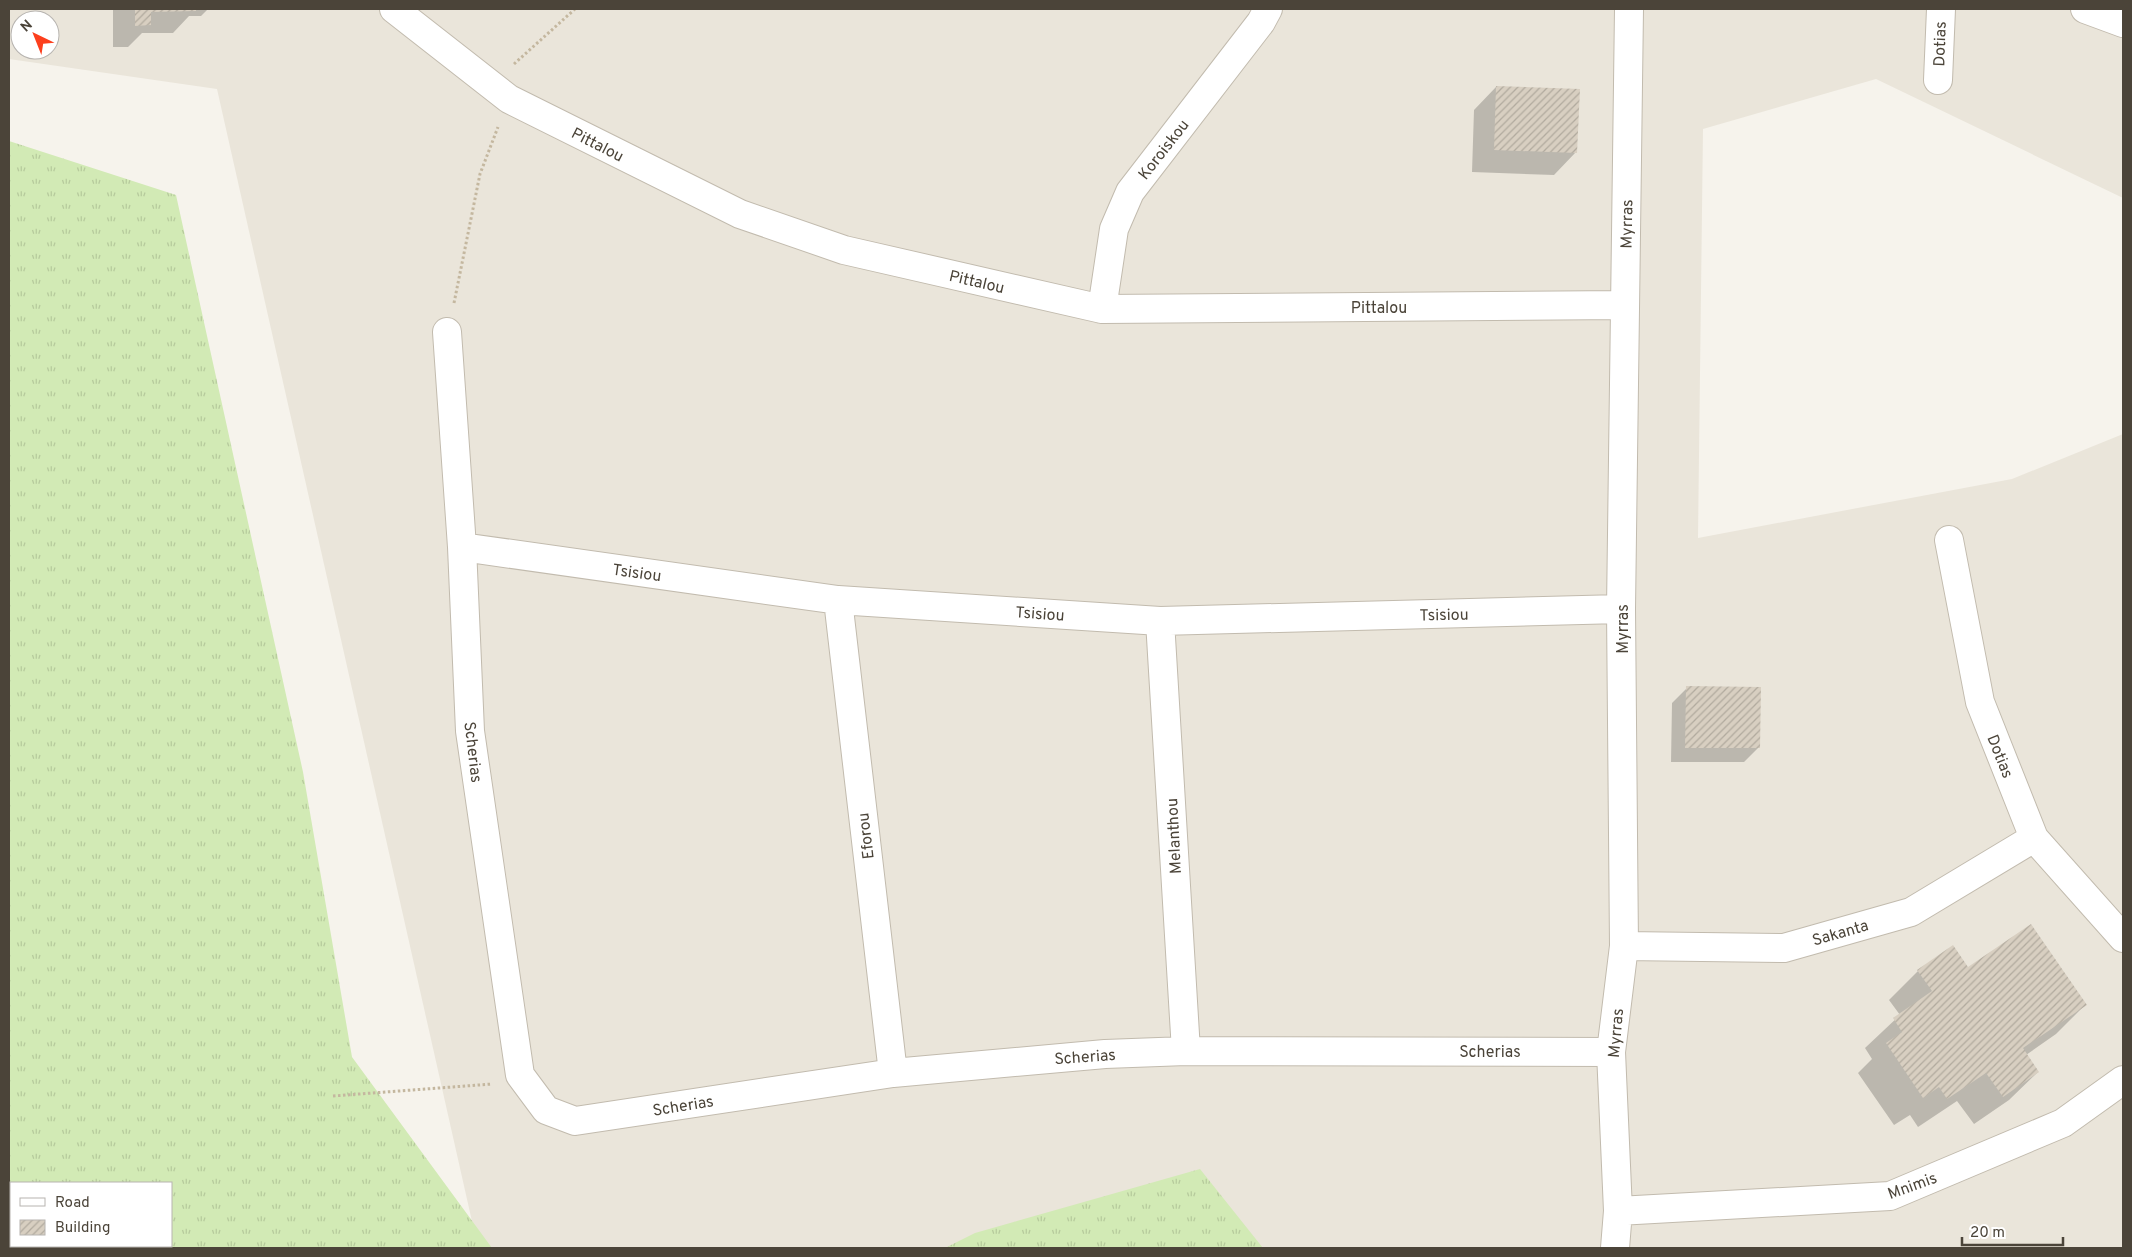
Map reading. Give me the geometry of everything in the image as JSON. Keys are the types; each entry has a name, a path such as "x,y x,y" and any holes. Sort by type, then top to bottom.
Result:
{"street":[{"name":"Pittalou","path":"394,9 500,92 748,217 844,250 1102,309 1624,305"},
{"name":"Koroiskou","path":"1102,309 1114,229 1130,192 1261,22 1268,9"},
{"name":"Myrras","path":"1616,1248 1618,1211 1611,1052 1624,946 1622,610 1624,305 1629,9"},
{"name":"Dotias","path":"1938,80 1941,9"},
{"path":"2085,9 2123,23"},
{"name":"Scherias","path":"448,332 462,546 470,731 520,1075 546,1110 575,1121 893,1073 1105,1054 1186,1051 1611,1052"},
{"name":"Dotias","path":"1949,540 1980,702 2034,838 2123,938"},
{"name":"Tsisiou","path":"462,546 838,600 1160,621 1622,610"},
{"name":"Eforou","path":"838,600 893,1073"},
{"name":"Melanthou","path":"1160,621 1186,1051"},
{"name":"Sakanta","path":"1624,946 1784,948 1911,912 2034,838"},
{"name":"Mnimis","path":"1618,1211 1890,1196 2063,1123 2123,1080"}],"path":[{"path":"448,332 480,174 500,92 574,9"},
{"path":"333,1096 524,1082"}],"shaded area":[{"path":"9,9 2123,9 2123,198 1876,79 1703,129 1698,538 2012,479 2123,434 2123,1248 478,1248 217,89 16,60 60,60 60,10 10,10 10,59"}],"green space":[{"path":"9,141 176,195 303,772 352,1057 492,1248 84,1247 172,1247 172,1182 10,1182 9,1209"},
{"path":"1200,1169 1263,1248 945,1248 975,1233"}],"building":[{"path":"135,9 196,9 196,11 151,12 151,25 135,26"},
{"path":"1496,86 1580,89 1577,153 1494,150"},
{"path":"1686,686 1761,687 1760,748 1685,748"},
{"path":"2031,924 2087,1005 2023,1048 2039,1072 2003,1097 1986,1073 1947,1099 1939,1087 1923,1098 1886,1043 1902,1032 1893,1018 1932,991 1917,970 1953,945 1968,967"}]}
